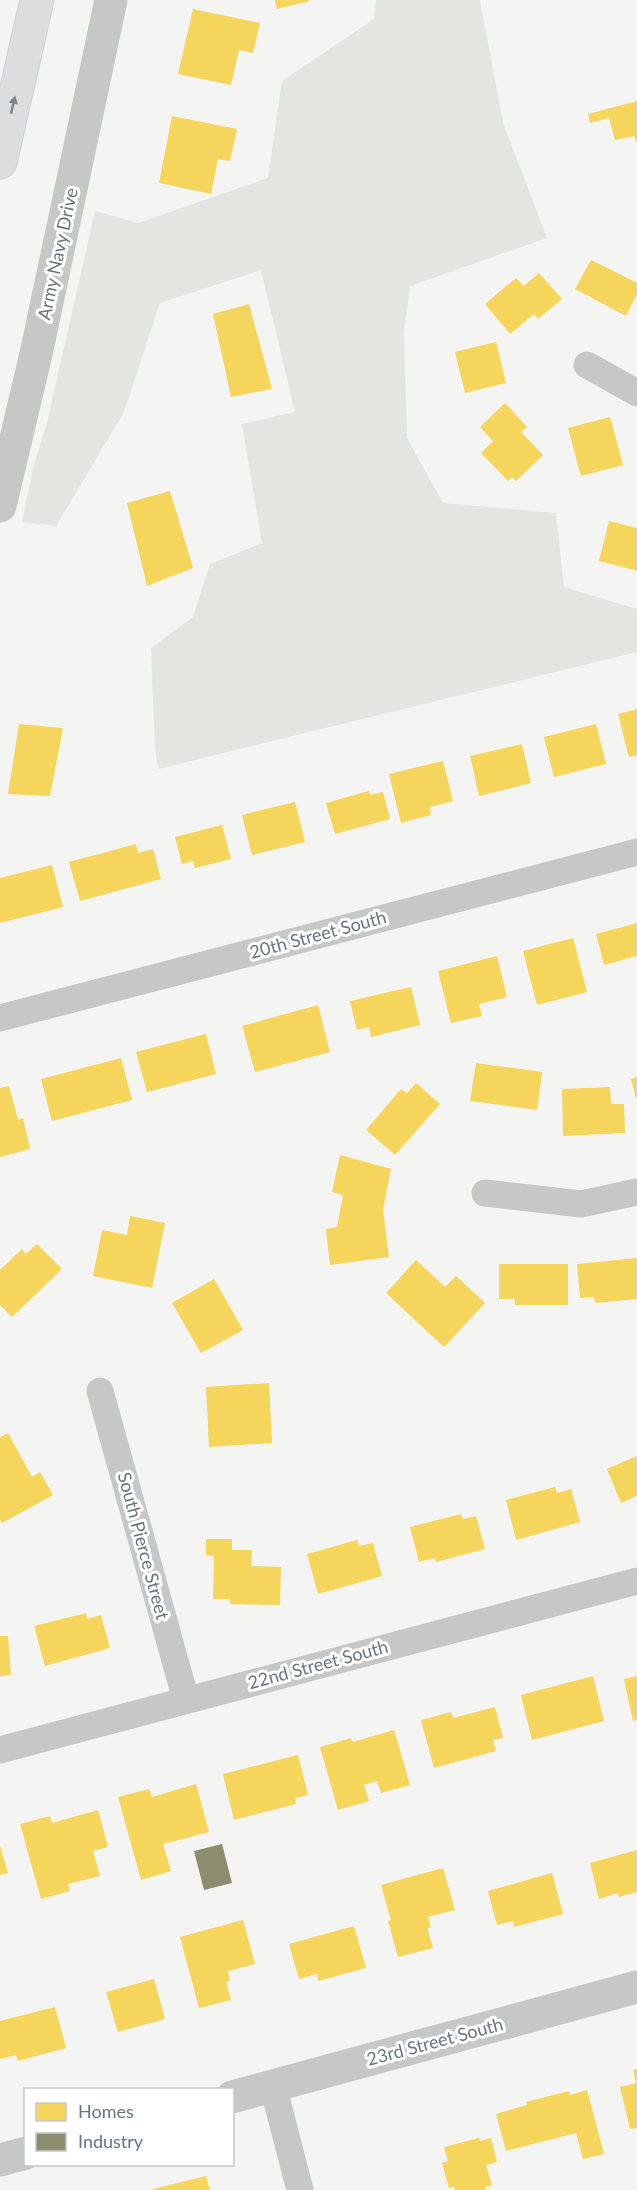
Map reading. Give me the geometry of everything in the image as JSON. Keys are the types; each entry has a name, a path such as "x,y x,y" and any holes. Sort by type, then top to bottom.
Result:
{"highway":[{"path":"0,162 37,0"}],"street":[{"name":"Army Navy Drive","path":"0,506 36,354 111,0"},
{"path":"587,365 637,393"},
{"name":"20th Street South","path":"0,1018 637,852"},
{"path":"485,1193 581,1204 637,1192"},
{"name":"South Pierce Street","path":"100,1391 186,1700"},
{"name":"22nd Street South","path":"0,1750 637,1581"},
{"name":"23rd Street South","path":"234,2096 637,1987"},
{"path":"273,2086 300,2190"},
{"path":"0,2160 24,2154"}],"shaded area":[{"path":"376,0 480,0 503,123 547,238 410,286 404,332 407,438 443,503 556,513 564,587 637,609 637,652 158,769 151,648 193,617 210,564 262,543 242,424 295,412 261,270 160,303 124,412 56,526 22,522 95,211 138,223 268,178 282,81 374,19"}],"building: Homes":[{"path":"275,0 309,0 309,1 277,9"},
{"path":"193,9 260,23 253,53 239,50 231,85 178,74"},
{"path":"637,101 637,144 634,136 615,140 609,118 590,123 588,114"},
{"path":"172,116 237,129 230,161 218,159 211,194 159,183"},
{"path":"591,260 637,283 637,294 626,316 575,289"},
{"path":"539,273 562,299 538,319 534,314 510,334 485,304 516,278 524,286"},
{"path":"249,304 272,389 231,397 213,314"},
{"path":"496,342 506,383 465,393 455,352"},
{"path":"505,403 527,427 521,432 543,455 516,481 512,477 508,481 481,453 493,441 480,427"},
{"path":"610,417 623,465 581,476 568,428"},
{"path":"170,491 193,568 147,586 127,503"},
{"path":"609,521 637,528 637,571 599,561"},
{"path":"637,709 637,755 629,757 618,714"},
{"path":"19,724 63,728 50,796 8,794"},
{"path":"596,724 606,764 554,777 544,737"},
{"path":"522,744 531,783 479,796 470,756"},
{"path":"443,761 453,801 430,807 431,815 401,823 389,774"},
{"path":"369,791 370,795 383,792 390,819 335,834 326,803"},
{"path":"295,802 305,842 252,855 242,815"},
{"path":"222,825 231,859 195,868 193,861 182,864 175,837"},
{"path":"136,844 138,853 153,849 161,879 80,901 69,862"},
{"path":"52,865 63,907 0,923 0,878"},
{"path":"637,923 637,956 604,965 596,934"},
{"path":"573,938 587,992 537,1005 523,951"},
{"path":"497,956 507,997 479,1004 482,1016 451,1023 438,971"},
{"path":"411,987 420,1025 371,1037 369,1027 357,1030 350,1001"},
{"path":"318,1005 330,1052 255,1072 242,1026"},
{"path":"206,1034 216,1074 147,1092 136,1052"},
{"path":"121,1058 132,1100 52,1121 41,1079"},
{"path":"476,1063 542,1072 537,1110 470,1101"},
{"path":"637,1077 637,1098 636,1098 631,1079"},
{"path":"416,1083 440,1104 395,1155 366,1130 401,1089 407,1093"},
{"path":"9,1086 18,1120 23,1118 30,1149 0,1157 0,1088"},
{"path":"610,1087 611,1104 624,1104 625,1133 563,1136 562,1089"},
{"path":"340,1155 391,1169 383,1210 389,1257 330,1265 326,1229 337,1227 343,1195 332,1192"},
{"path":"130,1216 165,1223 152,1288 93,1276 102,1230 127,1235"},
{"path":"37,1244 62,1269 12,1317 0,1305 0,1270 22,1249 26,1254"},
{"path":"637,1258 637,1299 595,1303 594,1297 580,1298 577,1264"},
{"path":"416,1260 445,1287 456,1276 485,1303 444,1347 386,1293"},
{"path":"499,1264 568,1264 568,1305 515,1305 515,1299 499,1299"},
{"path":"214,1279 243,1330 201,1353 172,1303"},
{"path":"269,1383 272,1443 209,1447 206,1387"},
{"path":"8,1433 32,1477 40,1472 53,1495 2,1523 0,1520 0,1437"},
{"path":"637,1456 637,1496 621,1503 607,1469"},
{"path":"555,1487 557,1493 571,1489 580,1522 516,1540 506,1500"},
{"path":"461,1514 463,1519 476,1516 485,1549 436,1562 435,1558 419,1562 410,1527"},
{"path":"206,1539 232,1539 232,1550 252,1550 251,1566 281,1567 280,1605 230,1604 230,1599 213,1599 214,1556 206,1555"},
{"path":"357,1540 359,1546 373,1543 382,1576 318,1594 307,1554"},
{"path":"86,1613 87,1619 101,1615 110,1648 45,1666 34,1626"},
{"path":"0,1636 8,1636 11,1675 0,1676"},
{"path":"593,1676 604,1721 532,1740 521,1695"},
{"path":"637,1676 637,1720 633,1721 624,1679"},
{"path":"495,1707 503,1738 493,1740 496,1751 434,1768 421,1720 451,1712 453,1718"},
{"path":"394,1730 410,1785 381,1793 377,1781 364,1785 369,1801 338,1810 320,1747 351,1738 353,1742"},
{"path":"298,1755 308,1795 295,1798 296,1804 234,1820 223,1774"},
{"path":"196,1784 209,1832 163,1844 171,1871 141,1880 118,1797 149,1789 152,1797"},
{"path":"98,1810 108,1847 93,1851 100,1876 68,1884 70,1891 41,1899 20,1824 50,1816 52,1823"},
{"path":"0,1846 8,1873 0,1875"},
{"path":"637,1850 637,1892 619,1897 618,1893 599,1899 590,1863"},
{"path":"443,1868 455,1910 428,1917 431,1927 427,1928 433,1948 398,1957 381,1885"},
{"path":"552,1873 563,1914 514,1927 513,1921 497,1925 488,1891"},
{"path":"243,1920 255,1964 228,1971 230,1981 226,1982 231,2000 199,2008 180,1937"},
{"path":"354,1926 366,1968 318,1981 317,1974 299,1979 289,1944"},
{"path":"154,1979 165,2019 118,2032 106,1992"},
{"path":"55,2007 66,2048 18,2061 16,2055 0,2059 0,2021"},
{"path":"637,2069 637,2128 630,2129 620,2087 636,2083 633,2070"},
{"path":"587,2090 604,2154 583,2159 576,2133 506,2151 496,2114 527,2105 526,2102 569,2091 570,2095"},
{"path":"479,2138 480,2141 491,2138 497,2162 486,2165 492,2185 485,2187 486,2190 449,2188 442,2163 448,2161 444,2147"},
{"path":"206,2176 210,2190 153,2190 153,2189"}],"building: Industry":[{"path":"222,1844 232,1883 204,1890 194,1851"}]}
